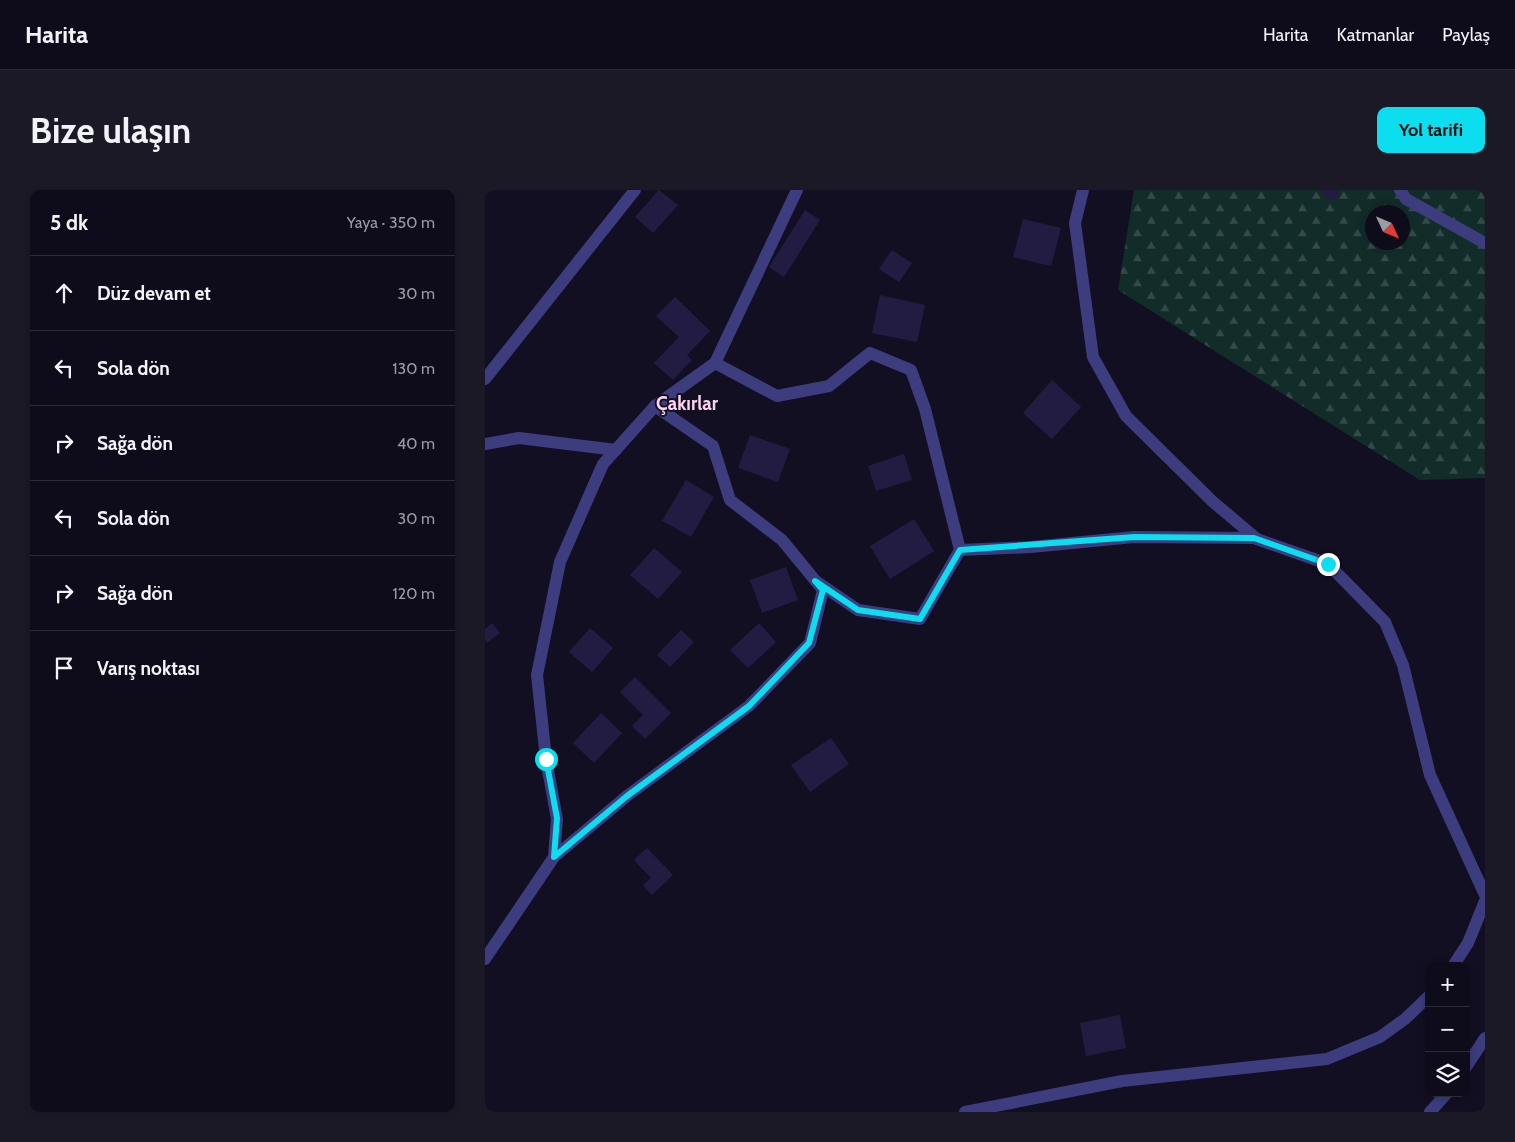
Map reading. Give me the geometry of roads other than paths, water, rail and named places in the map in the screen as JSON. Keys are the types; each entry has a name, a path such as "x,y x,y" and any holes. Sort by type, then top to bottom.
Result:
{"street":[{"path":"485,379 635,190"},
{"path":"554,857 557,818 546,759 537,675 561,562 603,464 655,406 715,363 797,190"},
{"path":"1083,190 1075,223 1093,357 1126,416 1211,501 1257,539"},
{"path":"1400,190 1406,199 1485,243"},
{"path":"715,363 777,396 829,386 870,353 911,370 925,409 960,550 920,619 858,610 815,581"},
{"path":"485,959 554,857 627,796 749,706 809,643 823,590 782,540 730,500 713,446 655,406"},
{"path":"485,444 519,438 616,450"},
{"path":"960,550 1134,537 1257,539 1328,564 1385,622 1403,665 1430,775 1485,893"},
{"path":"1456,962 1468,943 1485,901"},
{"path":"965,1112 1122,1081 1327,1059 1379,1036 1405,1019 1425,1000"},
{"path":"1470,1061 1485,1038"},
{"path":"1430,1112 1443,1097"}],"district":[{"name":"Çakırlar","path":"687,403"}]}
